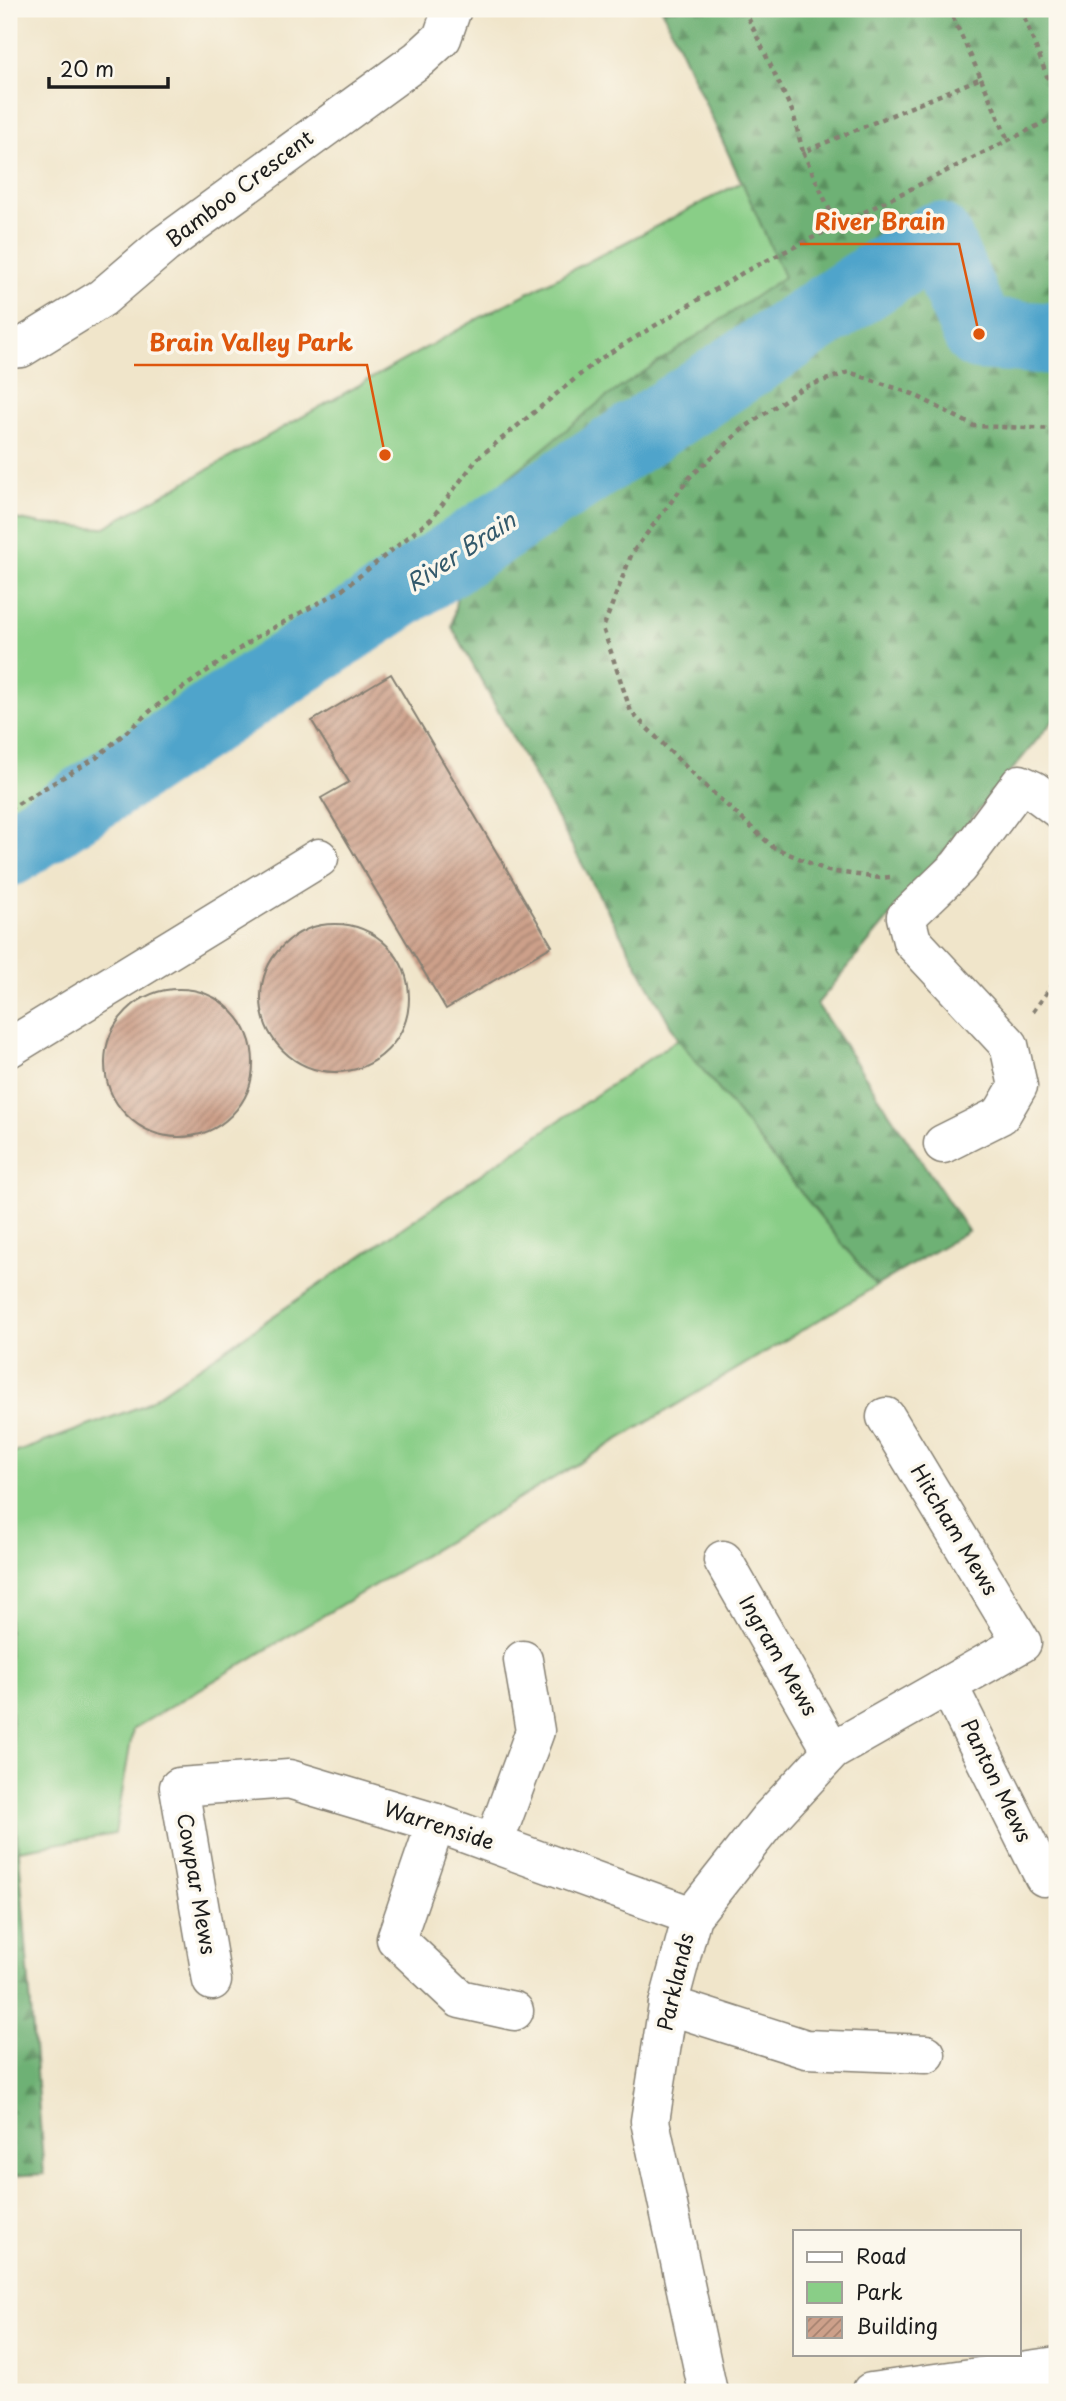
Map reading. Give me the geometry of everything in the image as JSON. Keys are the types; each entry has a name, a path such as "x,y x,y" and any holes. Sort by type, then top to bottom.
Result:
{"street":[{"name":"Bamboo Crescent","path":"9,349 21,348 102,298 164,245 419,59 442,38 452,9"},
{"path":"943,1144 1001,1115 1018,1086 1009,1045 912,941 906,917 958,867 1020,784 1057,808"},
{"path":"9,1048 318,858"},
{"name":"Hitcham Mews","path":"886,1417 1022,1643"},
{"name":"Ingram Mews","path":"723,1560 832,1751"},
{"name":"Parklands","path":"708,2392 650,2121 668,2005 692,1916 768,1820 832,1751 1022,1643"},
{"path":"494,1843 535,1731 523,1660"},
{"name":"Panton Mews","path":"948,1685 1044,1877"},
{"name":"Warrenside","path":"179,1787 289,1779 436,1823 692,1916"},
{"name":"Cowpar Mews","path":"179,1787 212,1981"},
{"path":"436,1823 396,1939 460,1999 513,2011"},
{"path":"668,2005 806,2049 926,2054"},
{"path":"872,2392 1057,2366"}],"path":[{"path":"744,9 793,113 803,152 837,226"},
{"path":"950,9 1008,140"},
{"path":"1021,9 1057,102"},
{"path":"803,152 981,78"},
{"path":"9,809 96,758 155,707 255,638 342,590 431,519 478,458 598,360 744,272 1057,116"},
{"path":"893,876 880,878 828,871 773,848 631,712 603,628 632,553 690,477 744,428 802,388 849,372 913,394 974,426 1057,429"}],"green space":[{"path":"662,9 1057,9 1057,716 817,1004 968,1231 876,1286 678,1039 452,627 470,510 767,238"},
{"path":"742,182 784,277 602,400 379,585 71,792 9,826 9,518 41,524 103,528 483,316"},
{"path":"678,1039 876,1286 133,1729 115,1834 18,1850 9,1677 9,1455 142,1406"},
{"path":"9,1695 44,2174 9,2176"}],"building":[{"path":"391,674 552,946 446,1009 321,798 349,782 312,721"},
{"path":"335,924 363,930 376,936 387,946 397,957 403,970 409,998 403,1026 397,1039 387,1050 376,1060 363,1066 335,1072 307,1066 294,1060 283,1050 273,1039 267,1026 261,998 267,970 273,957 283,946 294,936 307,930"},
{"path":"179,989 207,995 220,1001 231,1011 241,1022 247,1035 253,1063 247,1091 241,1104 231,1115 220,1125 207,1131 179,1137 151,1131 138,1125 127,1115 117,1104 111,1091 105,1063 111,1035 117,1022 127,1011 138,1001 151,995"}],"waterway":[{"name":"River Brain","path":"9,851 936,238 979,334 1057,339"}],"place":[{"name":"River Brain","path":"979,334"},
{"name":"Brain Valley Park","path":"385,455"}]}
